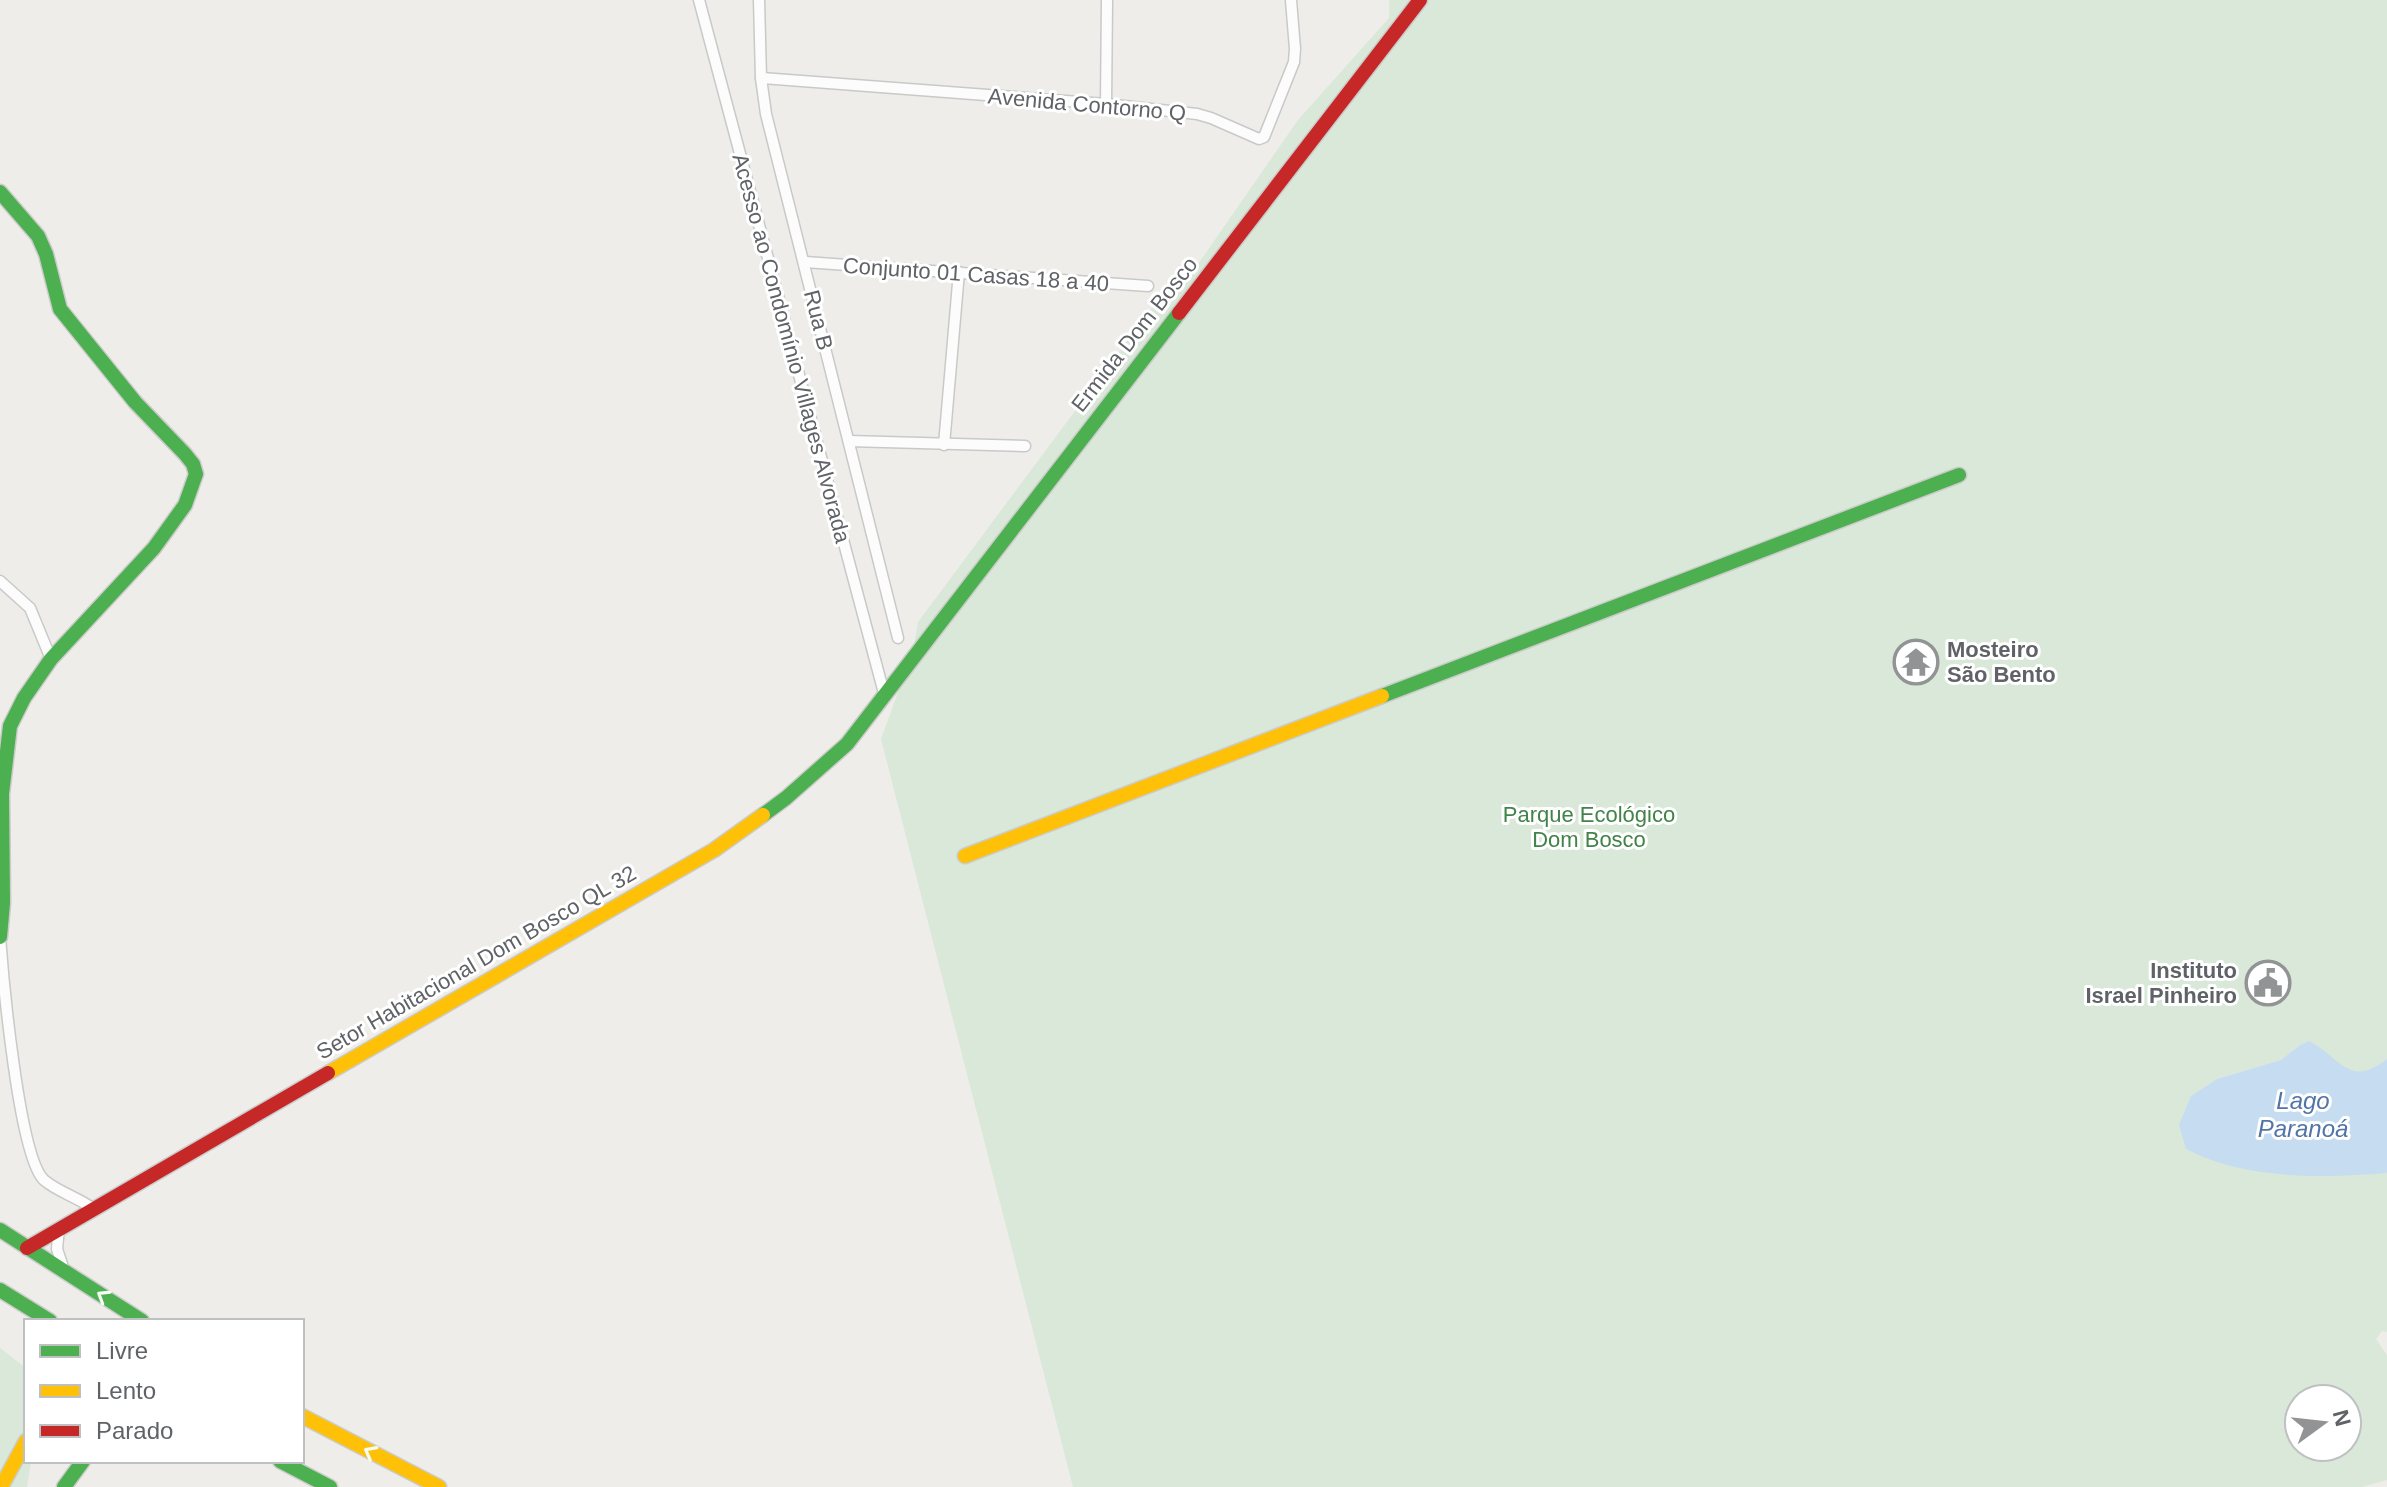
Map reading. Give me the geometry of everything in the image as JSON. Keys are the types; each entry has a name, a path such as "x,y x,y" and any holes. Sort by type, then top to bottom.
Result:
{"street":[{"name":"Acesso ao Condomínio Villages Alvorada","path":"699,0 885,697"},
{"name":"Rua B","path":"759,0 761,78 766,114 898,638"},
{"path":"1106,104 1107,0"},
{"name":"Avenida Contorno Q","path":"761,78 1106,104 1197,114 1261,139 1294,62 1291,0"},
{"name":"Ermida Dom Bosco","path":"885,697 1420,0"},
{"path":"0,192 38,236 46,254 60,309 135,402 185,454 196,474 185,505 154,548 51,659 24,698 10,726 2,794 3,903 0,937 6,1014 31,1156 44,1180 92,1208"},
{"name":"Conjunto 01 Casas 18 a 40","path":"805,262 1148,286"},
{"path":"944,445 959,272"},
{"path":"849,441 1025,446"},
{"path":"965,856 1959,475"},
{"path":"0,581 30,608 51,659"},
{"name":"Setor Habitacional Dom Bosco QL 32","path":"27,1248 714,850 818,772 847,744 885,697"},
{"path":"59,1228 57,1249 64,1272"},
{"path":"0,1230 139,1319"},
{"path":"4,1292 24,1319"},
{"path":"4,1292 47,1319"},
{"path":"304,1417 439,1487"},
{"path":"1,1487 24,1445"},
{"path":"64,1487 82,1463"},
{"path":"284,1463 330,1487"}],"green space":[{"name":"Parque Ecológico Dom Bosco","path":"1389,0 2387,0 2387,1059 2362,1072 2353,1071 2309,1041 2281,1060 2217,1079 2191,1096 2297,1175 2387,1173 2387,1332 2382,1331 2376,1339 2387,1355 2387,1480 2362,1487 1073,1487 881,739 913,652 918,622 1154,305 1169,306 1298,120 1389,18"},
{"path":"0,1348 24,1366 24,1463 31,1463 27,1487 0,1487"}],"water":[{"name":"Lago Paranoá","path":"2309,1041 2354,1071 2374,1067 2387,1059 2387,1173 2310,1176 2258,1172 2233,1167 2186,1149 2179,1125 2191,1096 2217,1079 2281,1060"}],"traffic: fast":[{"path":"0,192 38,236 46,254 60,309 135,402 185,454 196,474 185,505 154,548 51,659 24,698 10,726 2,794 3,903 0,937"},
{"path":"763,815 847,744 1179,313"},
{"path":"1382,696 1959,475"},
{"path":"0,1230 139,1319"},
{"path":"0,1290 47,1319"},
{"path":"64,1487 82,1463"},
{"path":"284,1463 330,1487"}],"traffic: slow":[{"path":"965,856 1382,696"},
{"path":"328,1073 714,850 763,815"},
{"path":"304,1417 439,1487"},
{"path":"1,1487 24,1445"}],"traffic: jam":[{"path":"1179,313 1420,0"},
{"path":"27,1248 328,1073"}],"place":[{"name":"Mosteiro São Bento","path":"1916,662"},
{"name":"Instituto Israel Pinheiro","path":"2268,983"}]}
